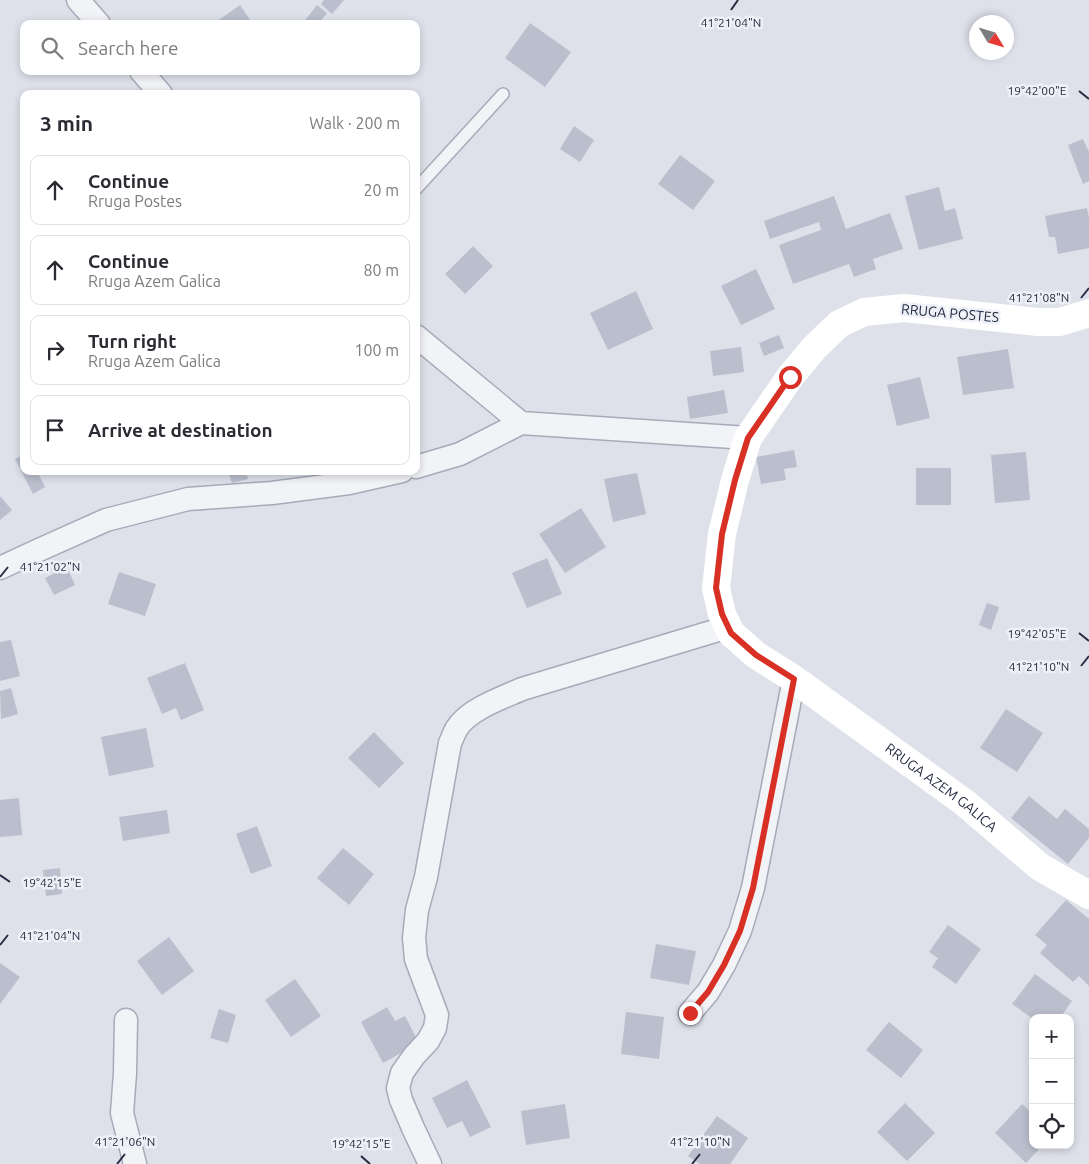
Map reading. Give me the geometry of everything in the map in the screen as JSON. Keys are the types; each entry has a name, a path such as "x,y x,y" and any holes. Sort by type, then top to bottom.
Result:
{"street":[{"path":"78,0 96,20"},
{"path":"144,75 158,90"},
{"name":"RRUGA POSTES","path":"748,438 790,377 814,348 839,324 864,312 904,308 1038,322 1060,322 1089,313"},
{"path":"420,339 521,423"},
{"path":"420,466 460,454 521,423 748,438"},
{"name":"RRUGA AZEM GALICA","path":"748,438 735,480 722,534 716,588 722,614 731,633 756,655 794,679 964,803 1040,867 1089,895"},
{"path":"0,568 106,520 188,499 272,493 349,483 384,475"},
{"path":"430,1164 412,1128 398,1088 402,1073 428,1041 435,1028 437,1015 416,959 414,938 417,910 426,876 450,743 457,728 471,715 522,689 728,626"},
{"path":"690,1013 708,992 724,965 740,931 753,888 794,679"},
{"path":"126,1020 122,1113 135,1164"}],"lane":[{"path":"420,185 503,94"}],"building":[{"path":"324,0 344,0 332,14 321,4"},
{"path":"240,5 250,20 219,20"},
{"path":"317,5 327,13 321,20 305,20"},
{"path":"530,23 571,52 545,87 505,58"},
{"path":"574,126 594,140 580,162 560,149"},
{"path":"1083,139 1089,152 1089,181 1083,184 1068,145"},
{"path":"680,155 715,181 693,210 658,184"},
{"path":"939,187 945,211 955,208 963,239 919,250 905,196"},
{"path":"834,196 846,229 890,213 903,249 873,259 876,269 854,277 849,264 793,284 779,245 821,230 819,222 770,239 764,221"},
{"path":"1087,208 1089,248 1058,254 1055,237 1049,237 1045,216"},
{"path":"473,246 493,266 465,294 445,274"},
{"path":"756,269 775,309 741,325 721,286"},
{"path":"636,291 653,329 608,350 590,313"},
{"path":"779,335 784,348 764,356 759,343"},
{"path":"741,347 744,372 713,376 710,351"},
{"path":"1008,349 1014,388 963,395 957,357"},
{"path":"920,377 930,418 897,426 887,385"},
{"path":"724,390 728,413 690,419 687,397"},
{"path":"794,450 797,467 784,469 786,480 761,484 756,457"},
{"path":"1026,452 1030,500 995,503 991,455"},
{"path":"20,456 20,469 15,459"},
{"path":"916,468 951,468 951,505 916,505"},
{"path":"637,473 646,514 613,522 604,479"},
{"path":"23,475 39,475 45,487 33,494"},
{"path":"229,475 247,475 248,479 232,483"},
{"path":"0,496 12,510 0,520"},
{"path":"581,508 606,547 565,573 539,534"},
{"path":"547,558 562,594 527,608 512,573"},
{"path":"67,567 75,585 54,595 45,578"},
{"path":"119,572 156,584 145,616 108,604"},
{"path":"987,603 999,607 991,630 979,625"},
{"path":"11,640 20,676 0,681 0,642"},
{"path":"185,663 204,710 181,720 176,708 162,714 147,678"},
{"path":"11,688 18,714 1,719 0,691"},
{"path":"1006,709 1043,733 1017,772 980,748"},
{"path":"146,728 154,767 109,776 101,737"},
{"path":"374,732 404,763 379,788 348,758"},
{"path":"1029,796 1057,819 1065,809 1089,829 1089,838 1068,864 1011,818"},
{"path":"19,798 22,835 0,837 0,800"},
{"path":"167,810 170,833 123,841 119,817"},
{"path":"257,826 272,866 251,874 236,834"},
{"path":"343,848 374,874 349,905 317,878"},
{"path":"60,868 62,894 46,896 43,870"},
{"path":"1066,900 1089,919 1089,986 1079,976 1073,982 1040,953 1047,945 1035,935"},
{"path":"948,925 981,949 956,984 932,967 938,958 929,952"},
{"path":"169,937 194,971 162,995 137,961"},
{"path":"656,944 696,951 689,985 650,978"},
{"path":"0,963 20,977 0,1004"},
{"path":"1035,974 1072,1001 1063,1014 1029,1014 1029,1016 1012,1004"},
{"path":"295,979 321,1016 291,1037 265,1000"},
{"path":"387,1007 395,1021 405,1016 419,1043 383,1063 361,1022"},
{"path":"219,1009 236,1015 228,1043 210,1038"},
{"path":"626,1012 664,1017 659,1059 621,1054"},
{"path":"889,1022 923,1050 901,1078 866,1050"},
{"path":"467,1080 491,1127 470,1137 462,1121 447,1128 432,1098"},
{"path":"905,1103 935,1133 907,1161 877,1132"},
{"path":"565,1104 570,1138 526,1145 521,1111"},
{"path":"1022,1104 1029,1110 1029,1149 1039,1149 1026,1163 995,1133"},
{"path":"717,1116 748,1138 730,1164 700,1164 688,1156"}],"route":[{"path":"690,1013 708,992 724,965 740,931 753,888 794,679 756,655 731,633 722,614 716,588 722,534 735,480 748,438 790,377"}]}
